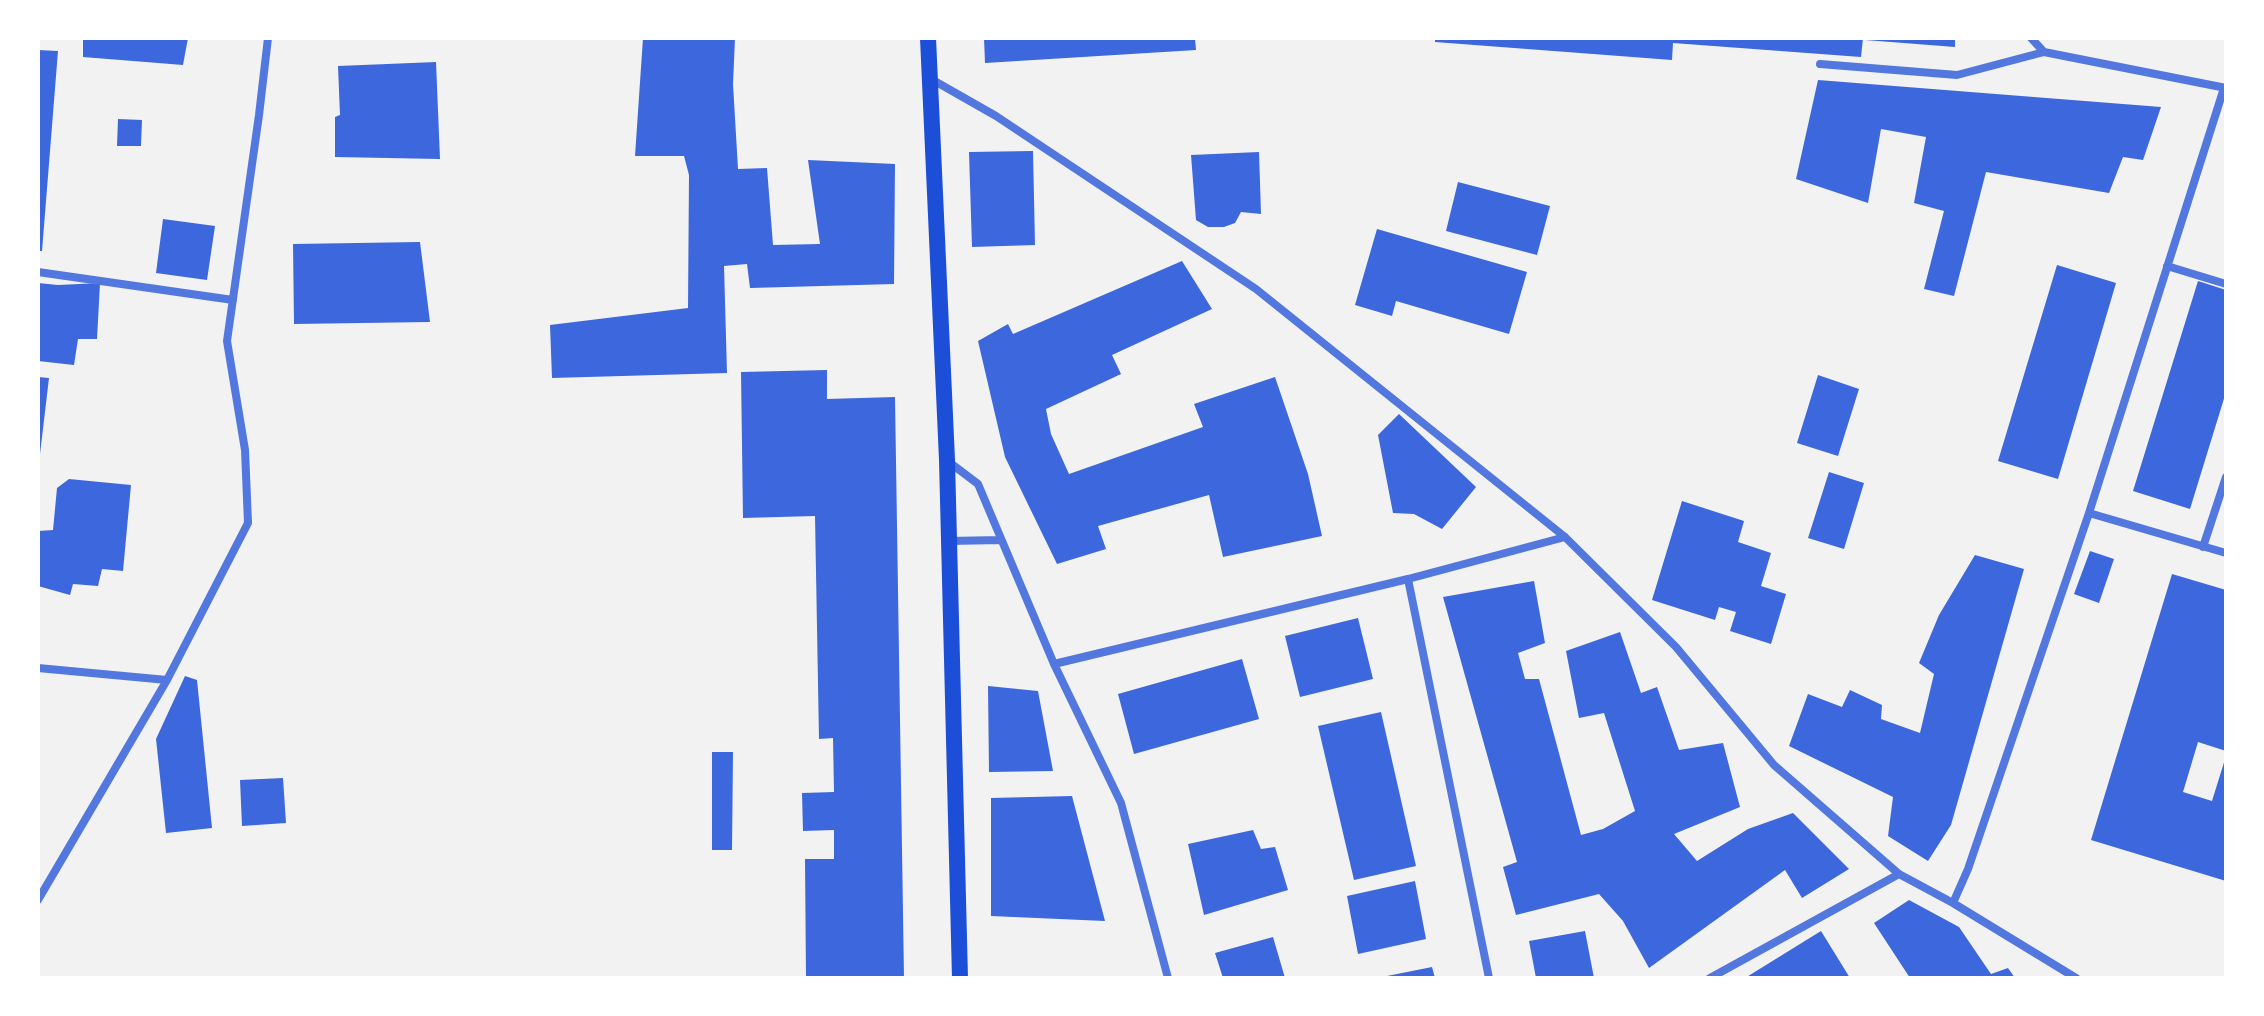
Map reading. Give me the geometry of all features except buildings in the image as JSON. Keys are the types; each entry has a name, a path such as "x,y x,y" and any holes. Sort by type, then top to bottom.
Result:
{"main road":[{"path":"928,38 947,460 960,978"}],"street":[{"path":"38,900 167,680 248,523 245,450 227,341 268,38"},
{"path":"2031,38 2044,52"},
{"path":"1820,64 1957,75 2044,52 2225,88 2089,513 1973,854 1953,903"},
{"path":"930,79 996,116 1256,289 1565,537 1676,647 1774,765 1899,874 2076,978"},
{"path":"2167,266 2226,284"},
{"path":"38,272 233,300"},
{"path":"947,460 978,484 1054,664 1121,803 1168,978"},
{"path":"2203,547 2226,477"},
{"path":"2089,513 2226,553"},
{"path":"1054,664 1408,579 1565,537"},
{"path":"948,541 1001,540"},
{"path":"1408,579 1489,978"},
{"path":"38,668 167,680"},
{"path":"1710,978 1899,874"}]}
